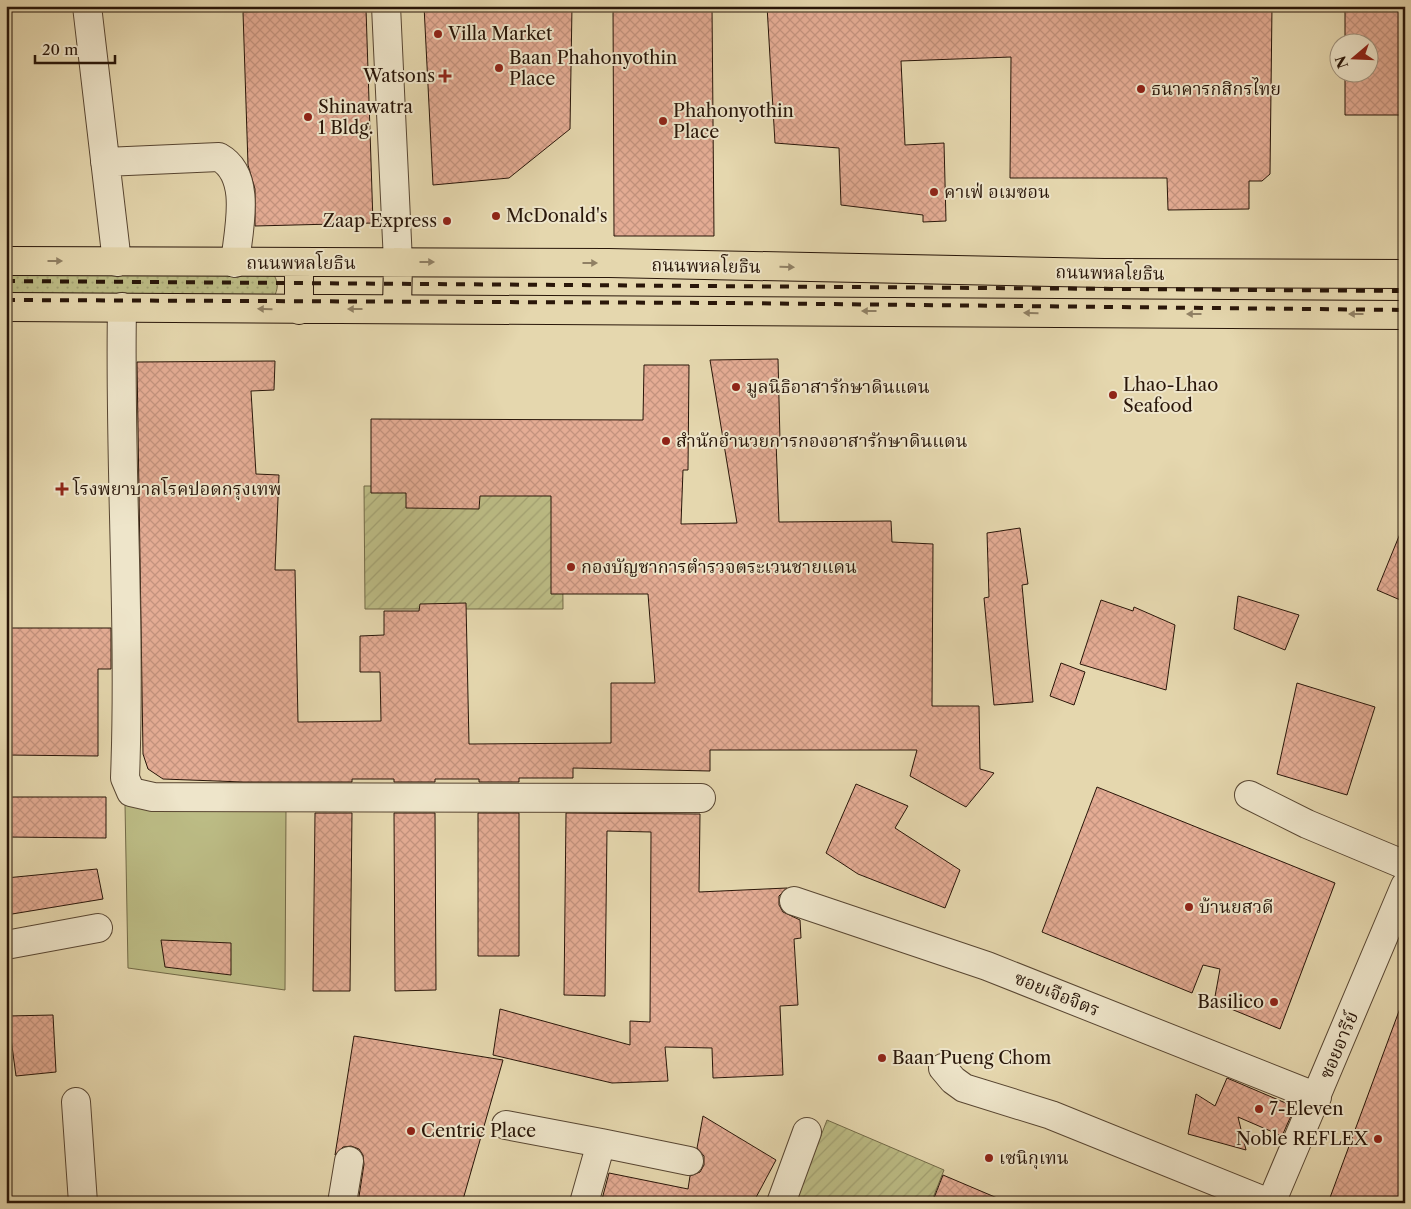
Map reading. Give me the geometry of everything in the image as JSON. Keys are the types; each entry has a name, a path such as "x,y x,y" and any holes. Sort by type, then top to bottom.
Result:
{"main road":[{"name":"ถนนพหลโยธิน","path":"6,261 398,262 975,269 1104,273 1405,274"},
{"path":"397,309 398,262"},
{"path":"299,263 299,310"},
{"path":"973,312 975,269"},
{"path":"6,307 299,310 1405,314"}],"street":[{"path":"87,6 117,262"},
{"path":"386,6 398,262"},
{"path":"105,162 219,157 232,166 239,188 240,219 235,263"},
{"path":"122,308 122,436 127,649 125,778 131,792 163,797 701,798"},
{"path":"1249,795 1307,824 1405,865"},
{"name":"ซอยอารีย์","path":"1270,1203 1317,1097 1405,886"},
{"name":"ซอยเจือจิตร","path":"794,901 987,966 1317,1097"},
{"path":"6,945 98,928"},
{"path":"943,1068 953,1080 964,1088 1051,1115 1270,1203"},
{"path":"76,1102 83,1203"},
{"path":"506,1125 688,1161"},
{"path":"781,1203 807,1132"},
{"path":"584,1203 601,1143"},
{"path":"342,1203 349,1161"}],"green space":[{"path":"271,271 276,278 277,285 273,299 6,297 6,272"},
{"path":"364,486 562,486 563,609 365,609"},
{"path":"125,804 286,808 285,990 128,968"},
{"path":"827,1120 944,1170 931,1203 795,1203"}],"building":[{"name":"Baan Phahonyothin Place","path":"424,6 572,6 570,129 509,178 433,185"},
{"name":"Phahonyothin Place","path":"613,6 712,6 714,236 614,236"},
{"name":"ธนาคารกสิกรไทย","path":"767,6 1272,6 1270,174 1262,181 1249,181 1249,209 1168,210 1167,178 1010,178 1011,57 901,61 905,145 944,143 946,221 923,222 923,215 841,205 839,148 775,143"},
{"path":"1345,6 1405,6 1405,115 1345,115 1345,82 1378,82 1378,32 1345,32"},
{"name":"Shinawatra 1 Bldg.","path":"366,9 373,223 255,226 255,189 248,165 243,12"},
{"path":"778,359 780,441 776,441 779,522 891,521 892,542 933,544 932,706 979,706 980,769 994,773 966,807 910,776 917,750 710,750 710,771 573,768 573,778 519,778 519,782 479,782 479,779 435,779 435,782 394,782 394,779 352,779 352,782 243,782 163,779 148,769 143,754 137,362 275,361 274,390 251,391 256,474 279,475 275,570 295,570 298,722 381,721 380,672 360,672 360,636 384,635 384,611 419,611 420,604 466,603 469,744 611,743 611,683 655,683 648,594 551,594 551,496 480,496 479,509 406,508 406,493 371,493 371,419 643,420 644,365 689,365 688,470 683,470 681,524 737,523 710,360"},
{"path":"1405,524 1405,602 1377,590"},
{"path":"1020,528 1028,584 1022,585 1033,702 994,705 984,598 989,597 987,533"},
{"path":"1238,596 1299,615 1285,650 1234,629"},
{"path":"1101,600 1133,611 1134,607 1175,625 1166,690 1080,664"},
{"path":"6,628 111,628 111,669 98,669 98,756 6,755"},
{"path":"1061,663 1085,672 1074,705 1050,696"},
{"path":"1297,683 1375,707 1347,795 1277,774"},
{"path":"856,784 908,806 895,828 960,870 945,908 858,874 826,853"},
{"name":"บ้านยสวดี","path":"1097,787 1335,883 1280,1029 1214,1002 1220,969 1203,965 1192,993 1042,932"},
{"path":"6,797 106,797 106,838 6,837"},
{"path":"315,813 352,813 350,991 313,991"},
{"path":"394,813 435,813 436,990 395,991"},
{"path":"478,813 519,813 519,956 478,956"},
{"path":"566,813 700,814 699,892 787,888 779,896 779,905 783,912 800,920 801,938 794,939 798,1005 780,1006 783,1075 713,1078 712,1048 665,1047 668,1081 612,1083 493,1055 500,1009 630,1045 630,1021 650,1022 651,832 607,831 605,996 564,995"},
{"path":"97,869 103,899 6,915 6,878"},
{"path":"161,940 231,943 231,975 165,967"},
{"name":"Noble REFLEX","path":"1402,1003 1405,1003 1405,1203 1328,1203"},
{"path":"53,1015 56,1072 16,1076 8,1016"},
{"name":"Centric Place","path":"354,1036 503,1060 462,1203 358,1203 364,1164 363,1155 359,1149 351,1146 343,1147 335,1155"},
{"path":"1227,1078 1295,1107 1282,1136 1238,1117 1246,1150 1188,1134 1196,1094 1215,1106"},
{"path":"703,1116 776,1160 753,1203 601,1203 609,1173 688,1189 690,1176 700,1172 704,1165 704,1156 697,1148"},
{"path":"943,1175 1009,1203 932,1203"}],"railway":[{"path":"6,281 1405,291"},
{"path":"6,300 727,303 1405,310"}],"place":[{"name":"Villa Market","path":"438,34"},
{"name":"Baan Phahonyothin Place","path":"499,68"},
{"name":"Watsons","path":"445,76"},
{"name":"ธนาคารกสิกรไทย","path":"1141,89"},
{"name":"Shinawatra 1 Bldg.","path":"308,117"},
{"name":"Phahonyothin Place","path":"663,121"},
{"name":"คาเฟ่ อเมซอน","path":"934,192"},
{"name":"McDonald's","path":"496,216"},
{"name":"Zaap Express","path":"447,221"},
{"name":"มูลนิธิอาสารักษาดินแดน","path":"736,387"},
{"name":"Lhao-Lhao Seafood","path":"1113,395"},
{"name":"สำนักอำนวยการกองอาสารักษาดินแดน","path":"666,441"},
{"name":"โรงพยาบาลโรคปอดกรุงเทพ","path":"62,489"},
{"name":"กองบัญชาการตำรวจตระเวนชายแดน","path":"571,567"},
{"name":"บ้านยสวดี","path":"1189,907"},
{"name":"Basilico","path":"1274,1002"},
{"name":"Baan Pueng Chom","path":"882,1058"},
{"name":"7-Eleven","path":"1259,1109"},
{"name":"Centric Place","path":"411,1131"},
{"name":"Noble REFLEX","path":"1378,1139"},
{"name":"เซนิกุเทน","path":"989,1158"}]}
